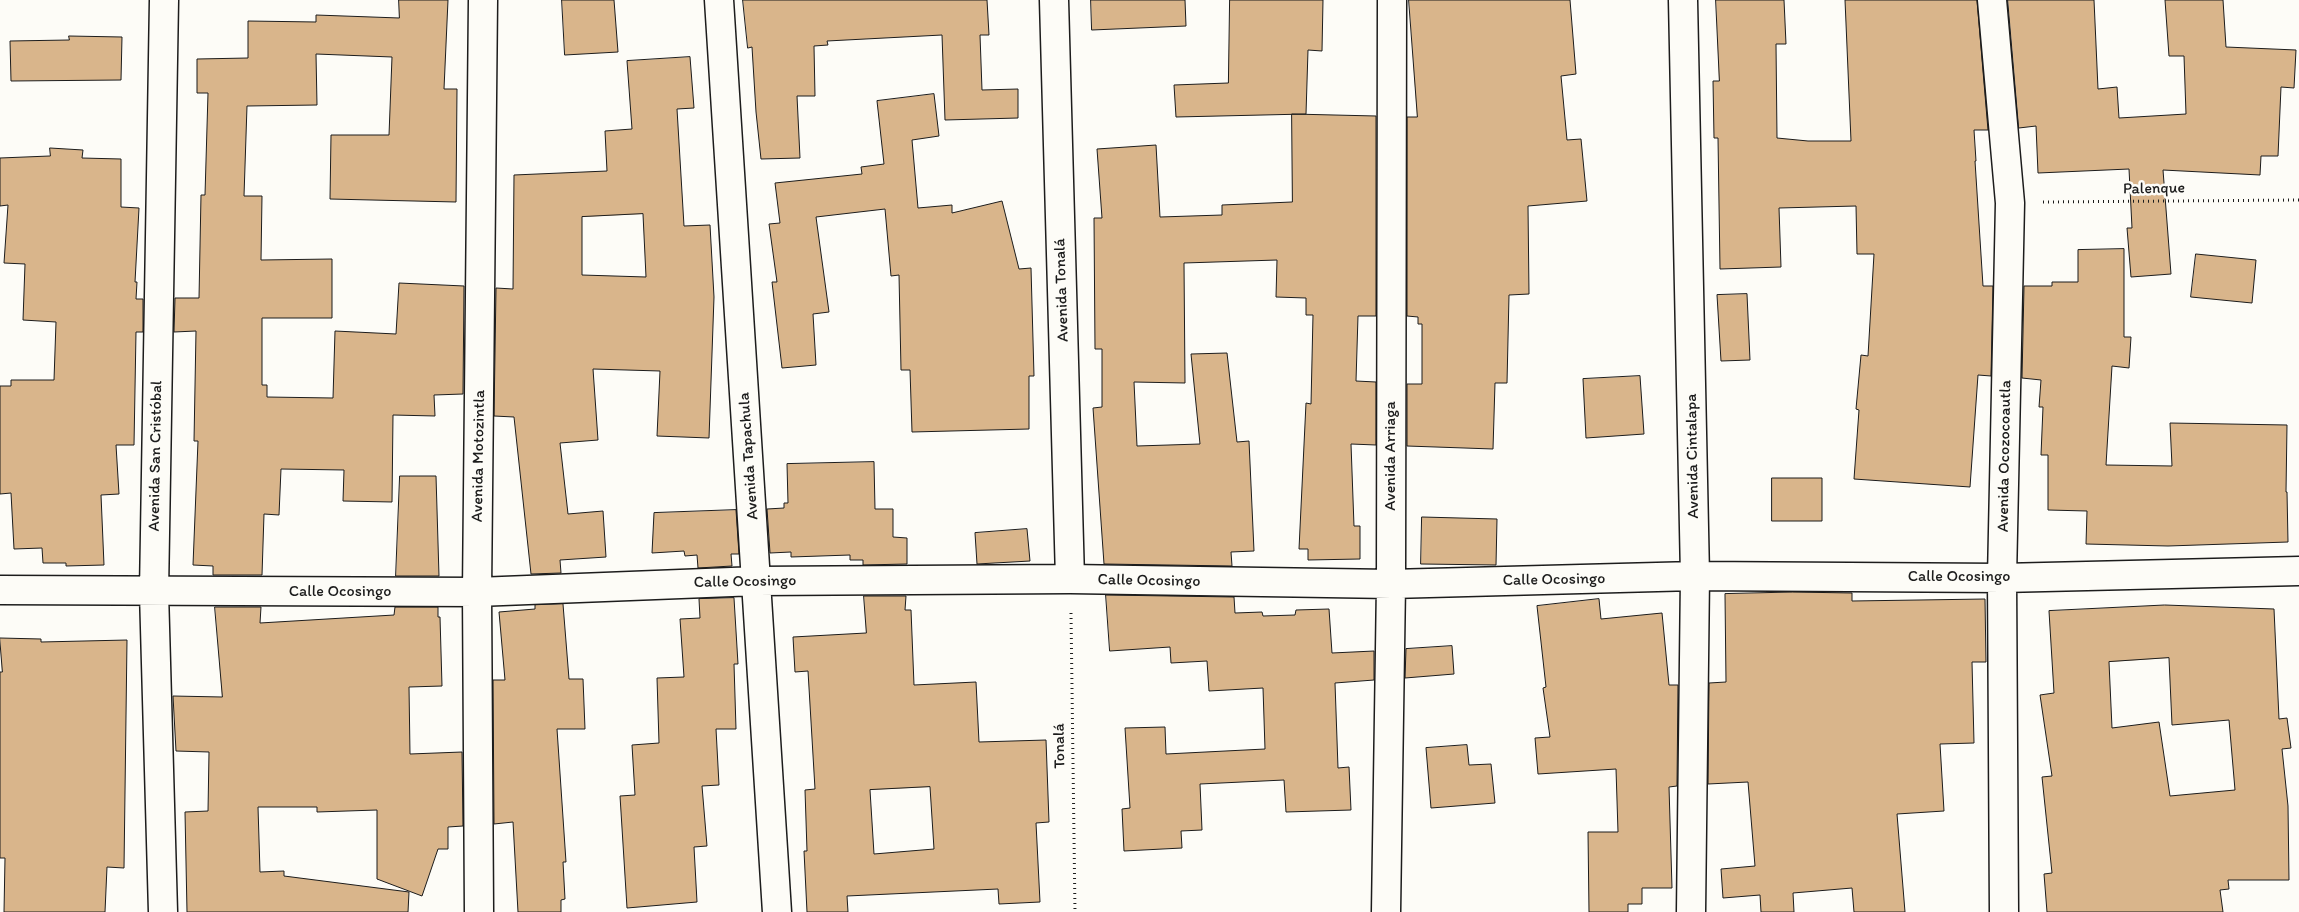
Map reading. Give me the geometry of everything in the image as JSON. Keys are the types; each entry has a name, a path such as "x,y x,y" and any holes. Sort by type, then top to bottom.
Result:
{"street":[{"name":"Avenida San Cristóbal","path":"163,912 154,592 164,0"},
{"name":"Avenida Motozintla","path":"479,912 478,592 483,0"},
{"name":"Avenida Tapachula","path":"719,0 777,912"},
{"name":"Avenida Tonalá","path":"1054,0 1070,580"},
{"name":"Avenida Arriaga","path":"1386,912 1391,584 1392,0"},
{"name":"Avenida Cintalapa","path":"1683,0 1695,576 1691,912"},
{"name":"Avenida Ocozocoautla","path":"1992,0 2010,203 2002,578 2004,912"},
{"name":"Calle Ocosingo","path":"0,590 478,592 757,581 1070,580 1391,584 1695,576 2002,578 2299,571"}],"path":[{"name":"Palenque","path":"2010,203 2299,200"},
{"name":"Tonalá","path":"1070,580 1075,912"}],"building":[{"path":"399,0 448,0 444,89 457,89 456,202 330,199 331,135 389,135 392,57 316,54 317,105 247,106 244,196 262,196 261,260 332,259 332,318 262,318 262,385 267,385 267,397 333,398 335,331 396,334 399,283 464,286 463,394 434,395 435,416 393,415 392,502 343,501 344,470 281,469 279,515 264,514 262,575 213,575 213,566 193,565 198,441 194,441 196,331 174,332 175,298 199,298 201,195 205,195 208,93 197,93 197,59 248,58 248,21 316,22 316,15 399,18"},
{"path":"562,0 614,0 618,52 565,55"},
{"path":"743,0 987,0 989,35 980,35 982,90 1018,89 1018,118 945,120 942,35 827,41 828,45 814,46 815,96 797,96 800,158 761,159 752,47 748,48"},
{"path":"1091,0 1185,0 1186,26 1092,30"},
{"path":"1230,0 1323,0 1322,51 1308,50 1306,114 1176,117 1174,85 1228,83"},
{"path":"1409,0 1570,0 1576,74 1561,76 1567,140 1581,139 1587,201 1528,206 1529,294 1509,295 1507,383 1495,383 1493,449 1407,446 1407,384 1422,384 1422,324 1418,324 1418,317 1407,316 1407,117 1417,117"},
{"path":"1716,0 1784,0 1786,44 1776,44 1777,138 1808,141 1851,141 1845,0 1977,0 1988,130 1974,130 1975,161 1983,286 1993,286 1991,376 1978,375 1970,487 1854,479 1859,410 1856,409 1861,355 1868,356 1874,254 1857,254 1856,206 1779,208 1781,267 1720,269 1718,138 1714,138 1713,81 1719,81"},
{"path":"2008,0 2094,0 2098,89 2117,87 2119,118 2186,114 2184,56 2169,56 2165,0 2223,0 2226,47 2296,50 2294,88 2281,87 2278,156 2261,156 2260,175 2163,170 2171,274 2131,277 2127,228 2132,228 2129,169 2038,173 2036,126 2019,128"},
{"path":"69,36 122,37 121,80 11,81 10,41 69,40"},
{"path":"690,57 694,108 677,109 684,226 710,225 714,297 709,438 657,436 660,371 593,369 598,440 560,443 568,514 603,511 606,557 560,560 561,573 531,574 514,417 494,416 496,288 513,289 514,175 607,171 605,131 632,129 627,61","holes":["643,214 646,277 582,275 582,217"]},
{"path":"934,94 939,136 912,140 918,208 952,205 952,213 1002,201 1019,269 1031,268 1034,376 1029,376 1029,429 912,432 910,370 901,370 899,275 891,276 885,209 816,217 829,312 813,314 816,365 782,368 772,282 777,282 769,224 780,223 775,183 862,174 861,167 884,164 877,101"},
{"path":"1292,114 1376,116 1376,316 1358,316 1356,381 1376,382 1376,445 1351,444 1354,526 1360,526 1360,559 1308,560 1308,549 1299,549 1306,403 1311,404 1313,315 1306,315 1306,298 1276,297 1277,260 1184,263 1185,383 1134,382 1137,446 1200,444 1191,354 1227,353 1237,442 1249,441 1254,551 1231,552 1232,566 1104,564 1093,408 1102,407 1102,349 1095,349 1094,218 1102,218 1097,149 1156,145 1160,217 1222,215 1222,205 1292,202"},
{"path":"50,148 83,150 82,158 121,159 121,207 139,208 135,282 137,282 136,299 143,299 143,332 136,332 134,445 116,445 119,494 101,495 104,565 66,566 66,563 43,563 42,548 14,549 11,493 0,494 0,386 11,386 11,380 54,380 56,322 23,320 25,264 4,263 8,205 0,206 0,158 50,156"},
{"path":"2124,249 2124,337 2131,337 2129,368 2112,366 2106,465 2172,466 2170,423 2287,425 2286,492 2288,542 2168,546 2086,544 2087,511 2048,510 2048,455 2041,455 2043,407 2039,407 2041,380 2022,378 2024,286 2052,286 2052,282 2078,282 2078,250"},
{"path":"2196,254 2256,260 2252,303 2191,297"},
{"path":"1747,294 1750,360 1721,361 1717,295"},
{"path":"1640,376 1644,434 1586,438 1583,379"},
{"path":"874,462 875,509 893,509 893,537 907,538 907,564 863,565 863,560 850,560 850,555 791,557 791,552 770,553 767,509 784,508 784,503 788,503 787,464"},
{"path":"400,476 436,476 439,576 396,576"},
{"path":"1772,478 1822,478 1822,521 1772,521"},
{"path":"736,510 739,554 731,554 732,566 698,568 697,555 685,556 684,551 652,553 654,513"},
{"path":"1422,517 1497,519 1496,565 1421,564"},
{"path":"1027,529 1030,561 977,564 975,533"},
{"path":"1852,593 1852,601 1985,599 1986,662 1972,662 1974,743 1940,744 1944,811 1897,814 1905,912 1854,912 1852,888 1793,893 1794,912 1761,912 1760,895 1723,898 1721,869 1755,866 1748,782 1708,784 1709,683 1726,682 1725,594"},
{"path":"1106,595 1234,597 1235,613 1262,612 1263,616 1295,615 1296,610 1329,609 1332,653 1374,651 1374,680 1335,683 1338,768 1349,767 1351,810 1286,812 1284,780 1200,784 1202,830 1181,831 1182,848 1124,851 1122,809 1130,808 1125,728 1165,727 1166,754 1265,749 1263,688 1209,691 1207,661 1171,663 1170,647 1110,651"},
{"path":"864,596 906,596 905,610 911,610 914,685 976,682 979,742 1046,740 1049,822 1036,823 1040,902 999,904 998,889 847,896 848,912 807,912 804,851 807,851 805,790 815,789 808,671 795,672 793,637 866,633","holes":["930,787 934,849 874,854 870,790"]},
{"path":"734,598 738,664 734,664 736,729 716,729 719,785 702,786 707,846 694,847 697,902 627,908 620,796 635,795 632,745 659,743 657,678 684,677 680,619 700,618 699,599"},
{"path":"1599,599 1601,619 1662,613 1669,685 1678,685 1677,786 1669,787 1672,888 1642,888 1642,904 1628,904 1628,912 1589,912 1588,832 1618,832 1616,769 1538,774 1535,738 1550,737 1543,688 1546,687 1537,606"},
{"path":"563,604 569,679 583,679 585,729 557,729 566,862 563,862 565,899 561,900 561,912 518,912 513,822 494,824 493,680 505,680 499,612 535,609 535,605"},
{"path":"2165,605 2274,609 2279,719 2287,718 2291,748 2282,749 2288,806 2289,880 2228,880 2229,889 2220,890 2223,912 2047,912 2044,874 2052,873 2042,777 2052,776 2040,695 2054,693 2049,611","holes":["2169,658 2172,725 2229,720 2235,790 2170,796 2159,722 2112,728 2109,662"]},
{"path":"215,607 261,607 260,623 394,615 395,607 438,607 442,686 409,687 410,754 462,752 463,826 448,827 448,849 438,849 422,896 377,879 377,810 317,812 317,807 258,807 260,872 284,871 284,876 409,892 408,912 187,912 185,812 208,811 209,752 176,751 173,696 222,697"},
{"path":"0,638 41,639 41,642 127,640 124,868 107,867 105,912 4,912 5,858 0,858 0,672 2,672"},
{"path":"1452,646 1454,674 1405,678 1406,649"},
{"path":"1467,745 1469,765 1491,764 1495,803 1431,808 1426,748"}]}
